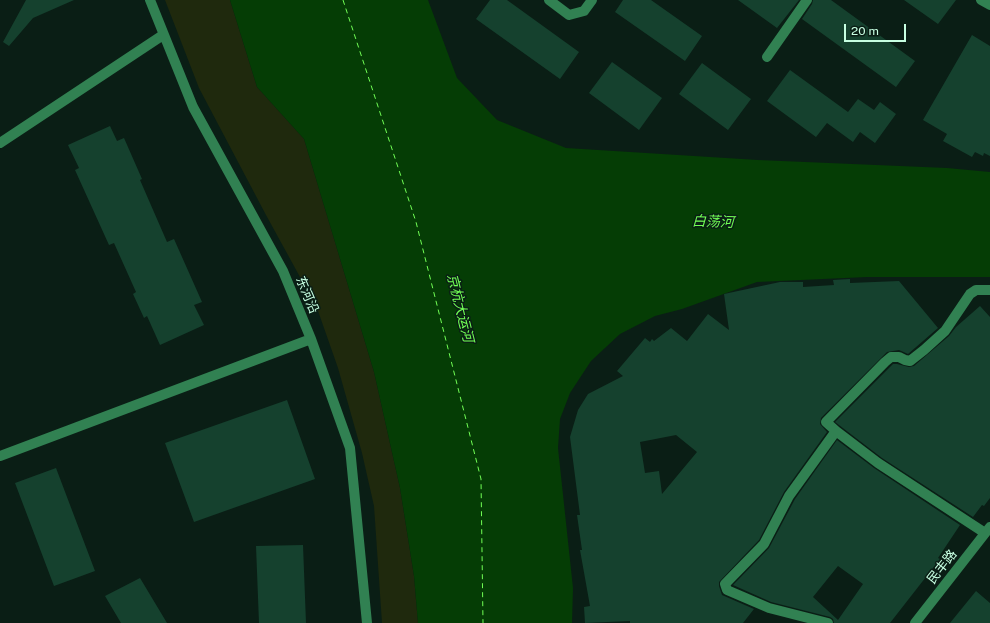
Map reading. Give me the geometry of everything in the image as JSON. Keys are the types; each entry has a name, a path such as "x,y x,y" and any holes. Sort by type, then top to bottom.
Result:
{"street":[{"name":"东河沿","path":"150,0 193,107 283,271 311,339 350,448 367,623"},
{"path":"549,0 569,15 584,11 592,0"},
{"path":"767,57 807,0"},
{"path":"981,0 990,5"},
{"path":"0,143 163,35"},
{"path":"988,530 878,462 826,422 885,362 892,357 899,357 910,361 944,331 970,294 976,290 990,290"},
{"path":"0,456 311,339"},
{"path":"828,623 769,608 727,590 725,584 764,544 790,496 836,431"},
{"name":"民丰路","path":"915,623 988,530"}],"shaded area":[{"path":"165,0 230,0 257,87 304,139 374,372 400,488 414,576 418,623 382,623 374,506 362,453 338,368 317,308 199,88"}],"water":[{"path":"230,0 428,0 457,78 497,120 566,148 758,160 947,168 990,172 990,277 867,277 757,282 682,309 655,316 620,334 591,361 570,393 560,419 558,448 573,588 572,623 418,623 414,576 400,488 374,372 304,139 257,87"}],"building":[{"path":"26,0 74,0 33,18 9,46 3,42"},
{"path":"490,0 507,0 579,52 560,79 476,19"},
{"path":"623,0 651,0 702,36 685,61 615,12"},
{"path":"738,0 799,0 777,28"},
{"path":"813,0 831,0 915,61 896,87 802,19"},
{"path":"904,0 956,0 938,24"},
{"path":"972,35 990,46 990,156 984,153 983,156 975,152 972,157 943,141 947,134 923,120"},
{"path":"612,62 662,98 639,130 589,93"},
{"path":"702,63 751,99 728,130 679,94"},
{"path":"790,70 848,112 858,99 874,110 880,102 896,114 875,143 860,132 853,142 827,123 816,137 767,101"},
{"path":"110,126 117,141 124,138 142,179 140,180 167,242 174,239 202,302 194,305 204,325 160,345 147,316 144,318 133,294 136,292 114,243 109,245 75,170 79,168 68,145"},
{"path":"850,279 850,283 899,281 938,328 908,354 899,350 887,352 821,418 820,424 827,432 784,492 759,540 719,582 722,595 754,609 743,623 630,623 630,621 585,623 584,607 590,606 580,550 582,550 577,515 580,515 570,437 578,410 588,394 623,376 617,371 645,338 650,342 652,339 654,341 671,328 687,341 708,314 729,330 724,294 780,282 803,282 803,287 834,285 833,280","holes":["676,435 697,452 662,494 659,471 645,473 640,442"]},
{"path":"980,306 990,317 990,498 984,506 982,505 973,517 882,458 835,422 893,364 909,367 914,366 949,336 956,327"},
{"path":"287,400 315,479 194,522 165,443"},
{"path":"837,440 874,468 960,525 938,558 940,559 890,623 834,623 833,619 830,617 771,602 733,585 769,548 795,499","holes":["838,566 863,584 838,620 813,597"]},
{"path":"56,468 95,571 54,586 15,483"},
{"path":"303,545 306,623 259,623 256,546"},
{"path":"140,578 167,623 121,623 105,596"},
{"path":"976,591 990,603 990,623 950,623"}],"ferry route":[{"path":"343,0 416,222 481,479 483,623"}],"water label":[{"name":"白荡河","path":"713,222"},
{"name":"京杭大运河","path":"460,308"}]}
